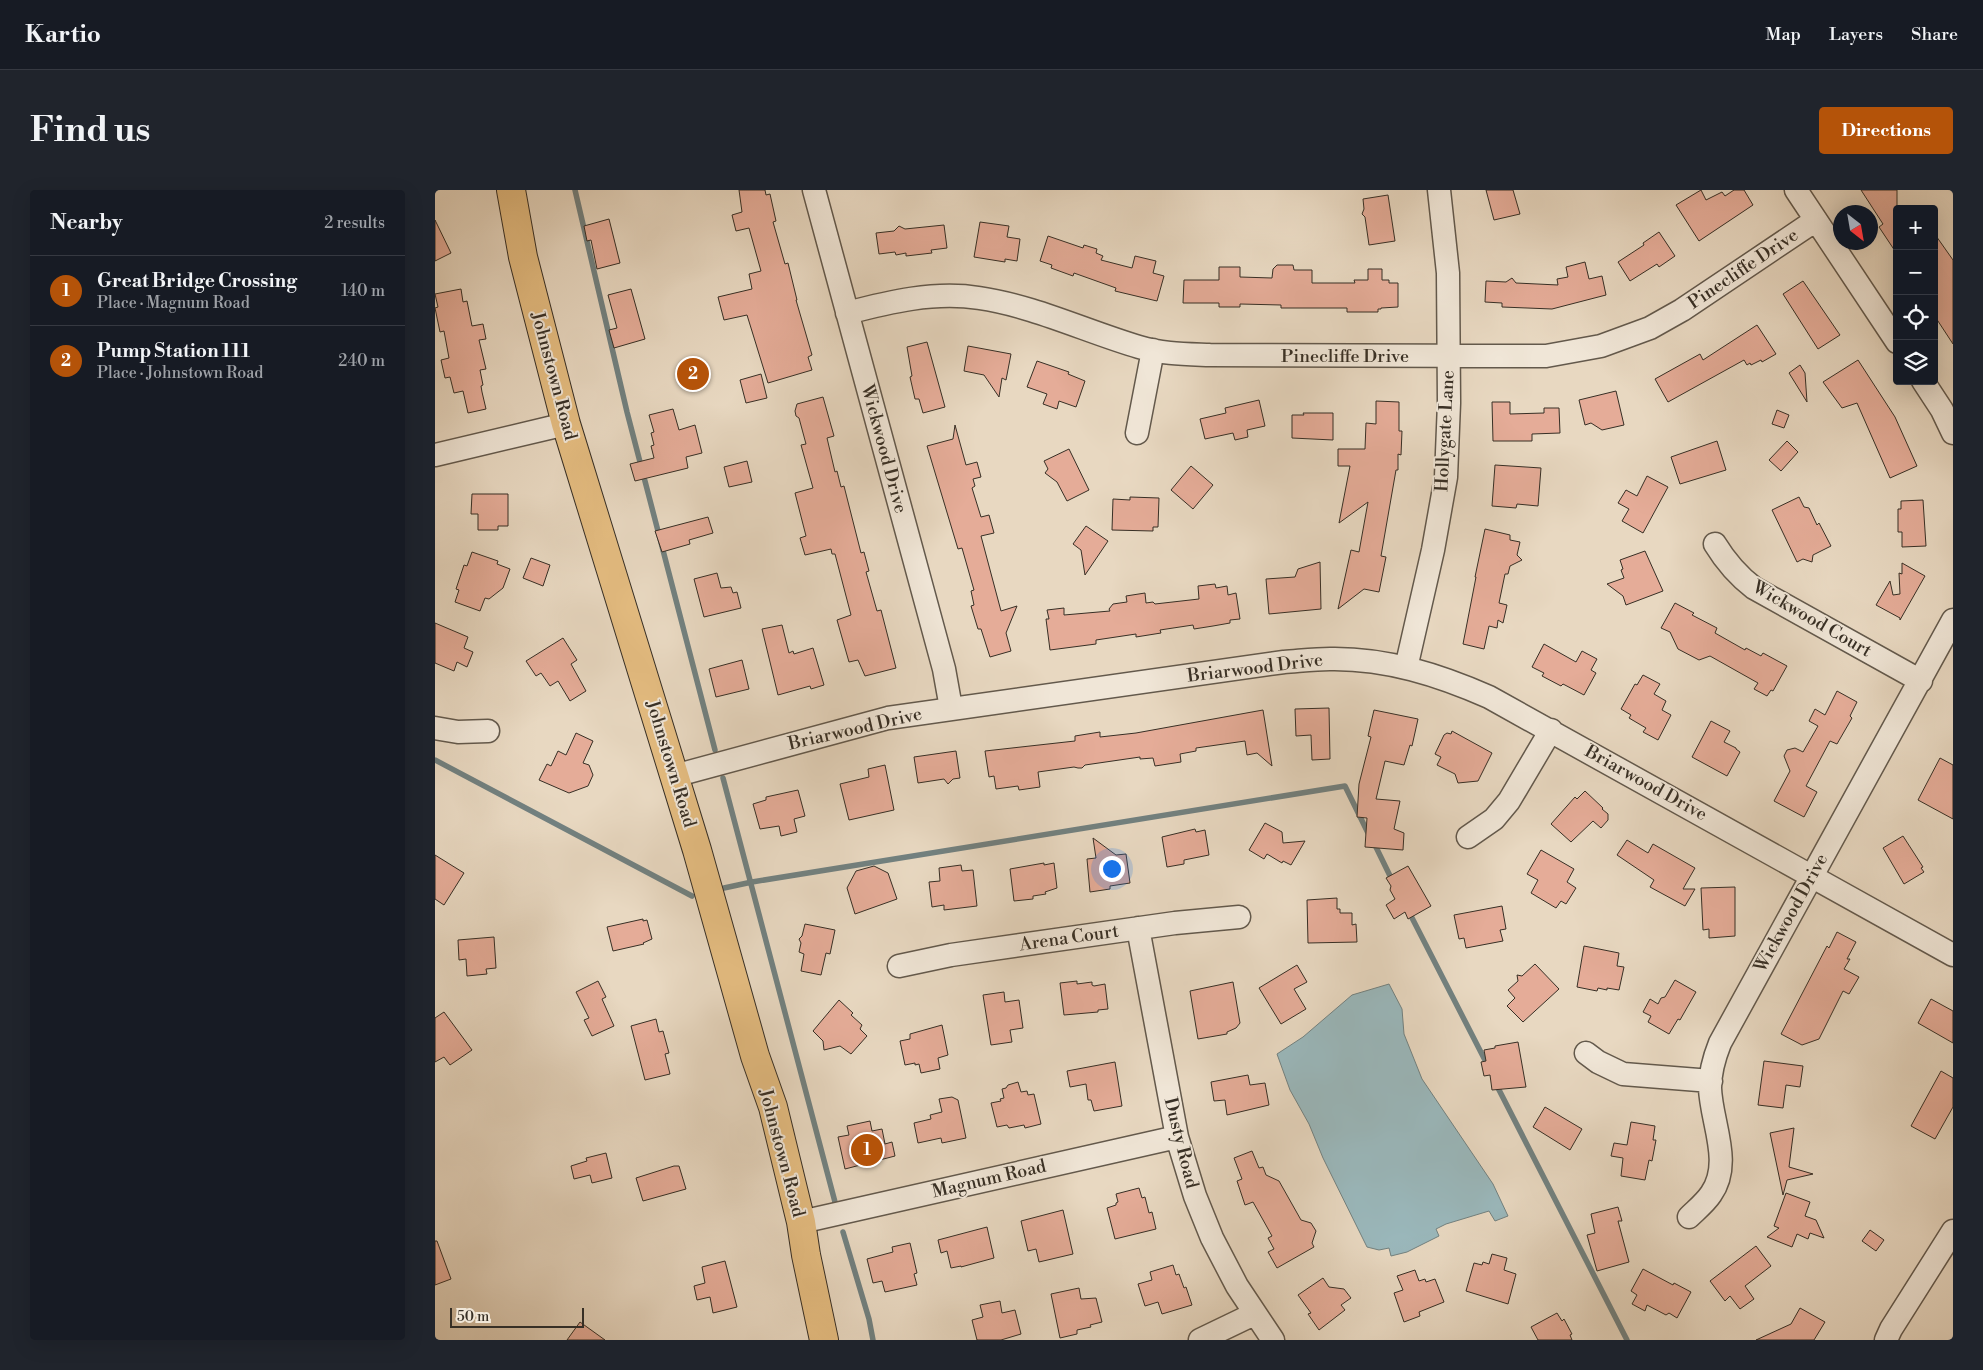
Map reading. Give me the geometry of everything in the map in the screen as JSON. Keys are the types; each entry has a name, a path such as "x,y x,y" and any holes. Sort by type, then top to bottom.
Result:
{"main road":[{"name":"Johnstown Road","path":"511,190 523,257 565,424 674,776 755,1056 773,1107 801,1222 824,1340"}],"street":[{"name":"Wickwood Drive","path":"814,190 944,669 951,708"},
{"name":"Hollygate Lane","path":"1406,668 1435,541 1444,486 1449,403 1448,273 1439,190"},
{"path":"1796,190 1896,340"},
{"name":"Pinecliffe Drive","path":"847,313 931,296 976,297 1009,303 1153,350 1210,356 1546,356 1572,353 1623,339 1650,328 1682,310 1816,220"},
{"path":"1137,433 1153,350"},
{"path":"1926,385 1942,410 1953,433"},
{"path":"435,455 565,424"},
{"name":"Wickwood Court","path":"1715,544 1726,562 1740,578 1754,588 1921,681"},
{"name":"Wickwood Drive","path":"1689,1217 1711,1194 1719,1170 1720,1141 1710,1090 1713,1061 1720,1043 1953,620"},
{"name":"Briarwood Drive","path":"674,776 889,718 1284,662 1331,659 1375,662 1406,668 1452,681 1482,694 1551,730 1953,955"},
{"path":"435,728 458,732 488,731"},
{"path":"1468,837 1493,819 1509,801 1551,730"},
{"name":"Arena Court","path":"899,966 951,955 1138,928 1239,917"},
{"name":"Dusty Road","path":"1138,928 1177,1137 1195,1196 1213,1238 1253,1314 1273,1340"},
{"path":"1586,1053 1598,1062 1623,1074 1711,1081"},
{"name":"Magnum Road","path":"801,1222 1177,1137"},
{"path":"1886,1340 1953,1231"},
{"path":"1200,1340 1253,1314"}],"water":[{"path":"1389,984 1402,1009 1404,1034 1422,1079 1493,1184 1508,1216 1495,1221 1489,1211 1446,1224 1436,1229 1439,1236 1407,1252 1391,1256 1389,1248 1379,1250 1367,1247 1323,1158 1309,1124 1290,1090 1277,1054 1303,1037 1352,995"}],"building":[{"path":"739,190 765,190 766,195 770,194 776,221 773,222 785,264 788,263 796,300 812,355 808,357 812,370 768,383 747,315 724,320 718,297 752,289 749,274 761,271 749,228 736,231 732,215 742,212"},
{"path":"1486,190 1513,190 1520,214 1494,220"},
{"path":"1701,190 1706,200 1722,192 1725,196 1734,190 1744,190 1753,205 1699,241 1676,205"},
{"path":"1861,190 1897,190 1897,205 1893,205 1893,248 1879,227 1883,224 1878,216 1878,205 1871,205"},
{"path":"1388,195 1395,241 1369,245 1365,217 1362,214 1364,209 1363,199"},
{"path":"609,219 620,263 597,269 591,240 587,241 584,226"},
{"path":"435,220 451,253 435,261"},
{"path":"980,222 1009,226 1007,237 1020,239 1017,261 1005,259 1005,262 974,257"},
{"path":"944,225 947,248 931,250 932,253 906,256 906,253 896,255 895,252 879,254 876,233 894,231 899,226 905,229"},
{"path":"1659,232 1675,256 1659,267 1657,264 1630,281 1618,262 1644,245 1643,243"},
{"path":"1048,236 1083,248 1084,245 1097,249 1096,253 1103,256 1101,260 1132,268 1135,256 1156,261 1153,273 1164,276 1157,301 1115,291 1116,288 1074,273 1073,276 1051,268 1052,265 1040,261"},
{"path":"1938,239 1953,260 1953,344 1938,321"},
{"path":"1585,262 1589,279 1602,276 1606,295 1552,309 1502,307 1502,303 1485,302 1486,281 1506,282 1512,278 1516,283 1558,285 1557,279 1568,277 1566,267"},
{"path":"1277,265 1293,265 1294,270 1312,270 1312,283 1355,283 1354,280 1368,280 1368,269 1382,269 1382,280 1389,280 1389,283 1398,283 1398,307 1381,308 1378,309 1378,312 1347,312 1347,308 1281,308 1281,305 1240,304 1240,307 1219,307 1219,303 1183,303 1184,280 1219,280 1219,267 1240,267 1240,277 1272,278 1273,269"},
{"path":"1803,281 1840,335 1818,349 1783,294"},
{"path":"461,289 463,302 467,301 472,326 483,324 486,339 479,340 486,369 480,370 486,409 468,413 463,391 454,393 450,377 445,378 441,360 449,358 444,331 440,332 435,308 438,307 435,294"},
{"path":"631,289 645,339 614,348 609,330 617,328 608,295"},
{"path":"1757,325 1776,354 1762,362 1761,360 1751,365 1750,363 1747,365 1744,360 1668,402 1655,379 1700,354 1703,360"},
{"path":"927,342 945,407 923,413 919,399 915,399 910,377 912,376 907,347"},
{"path":"968,346 1011,354 1006,380 1002,378 999,397 984,375 964,371"},
{"path":"1858,360 1895,417 1917,466 1890,478 1857,403 1842,408 1823,382"},
{"path":"1037,361 1069,372 1068,374 1085,381 1076,407 1059,401 1057,409 1043,404 1047,394 1027,387"},
{"path":"1800,365 1805,373 1807,402 1789,373"},
{"path":"761,374 767,398 746,403 740,380"},
{"path":"1616,391 1624,425 1602,430 1591,423 1585,425 1579,400"},
{"path":"823,397 834,436 827,438 835,472 837,471 841,487 844,486 861,553 864,552 869,571 866,572 877,611 881,610 896,668 865,676 858,660 849,662 837,620 851,615 835,554 832,554 831,549 805,555 800,538 806,536 795,493 813,488 801,445 806,444 799,418 796,416 795,411 797,404"},
{"path":"1259,400 1265,426 1247,430 1248,437 1235,440 1233,433 1205,439 1200,419 1226,413 1225,408"},
{"path":"1376,401 1399,402 1399,431 1402,431 1401,455 1398,454 1398,470 1396,470 1381,556 1386,557 1379,592 1364,589 1338,609 1351,550 1359,552 1368,502 1339,523 1350,466 1338,466 1338,449 1365,449 1366,423 1376,424"},
{"path":"1492,402 1510,402 1510,414 1544,413 1544,408 1559,408 1560,433 1532,434 1532,441 1493,441"},
{"path":"673,409 679,430 695,425 702,453 686,457 688,468 635,481 630,464 654,458 651,446 654,445 651,433 654,432 649,415"},
{"path":"1777,410 1789,415 1784,428 1772,424"},
{"path":"1303,413 1333,413 1333,440 1292,438 1292,415 1304,415"},
{"path":"955,425 966,465 977,462 981,477 973,479 975,486 972,488 981,517 989,515 994,533 981,536 1001,611 1017,606 1006,633 1011,651 990,657 971,606 974,605 971,591 974,590 962,548 958,549 927,446 953,439"},
{"path":"1717,441 1726,470 1680,484 1671,457"},
{"path":"1787,441 1798,452 1781,471 1769,460"},
{"path":"1069,449 1089,490 1067,501 1057,482 1045,473 1048,469 1044,461"},
{"path":"747,461 752,482 729,487 724,467"},
{"path":"1495,465 1541,468 1538,506 1517,504 1516,508 1492,506"},
{"path":"1191,466 1213,485 1193,509 1171,490"},
{"path":"1647,476 1668,487 1643,533 1622,521 1629,509 1618,503 1626,490 1637,496"},
{"path":"472,494 508,494 508,526 498,526 498,530 478,530 478,514 471,514"},
{"path":"1130,497 1159,498 1158,527 1153,527 1153,531 1112,530 1113,499 1130,500"},
{"path":"1799,497 1804,507 1809,508 1817,525 1819,523 1831,546 1813,555 1812,562 1803,559 1797,562 1772,510"},
{"path":"1923,500 1926,546 1902,547 1902,532 1898,532 1898,509 1901,509 1901,501"},
{"path":"708,517 713,533 689,540 690,544 662,552 655,531"},
{"path":"1086,526 1108,541 1085,575 1081,550 1073,544"},
{"path":"1485,529 1510,535 1510,540 1520,542 1517,555 1522,560 1510,566 1508,574 1505,574 1499,603 1507,605 1503,623 1498,620 1497,628 1489,626 1484,649 1463,644"},
{"path":"1645,551 1663,591 1626,605 1623,596 1607,584 1624,578 1620,560"},
{"path":"472,552 498,561 497,564 510,569 503,588 489,599 485,598 480,611 455,602 459,590 456,589 464,565 467,566"},
{"path":"531,558 550,565 543,586 523,578"},
{"path":"1320,562 1321,609 1269,614 1266,579 1295,577 1298,569"},
{"path":"1902,563 1925,576 1900,620 1900,618 1876,605 1890,581 1893,595 1900,594 1899,573 1902,574"},
{"path":"717,573 721,588 731,587 733,593 737,592 741,608 704,617 694,579"},
{"path":"1215,584 1216,588 1227,586 1228,595 1236,593 1240,619 1230,620 1230,623 1213,626 1194,629 1193,625 1160,630 1161,633 1136,637 1136,634 1096,640 1096,644 1050,650 1046,619 1049,619 1047,610 1064,608 1064,615 1110,611 1109,609 1113,604 1127,602 1126,596 1145,593 1146,603 1153,602 1155,604 1199,599 1198,586"},
{"path":"1675,603 1694,613 1692,615 1717,628 1715,633 1745,650 1746,648 1761,656 1763,653 1787,666 1773,691 1771,690 1767,696 1754,689 1758,683 1710,656 1699,660 1678,649 1670,632 1661,628"},
{"path":"435,623 468,637 464,648 473,652 467,667 457,662 454,671 435,663"},
{"path":"782,625 789,653 793,651 794,654 813,648 824,685 811,689 810,686 778,695 762,629"},
{"path":"563,638 577,660 571,664 586,691 570,701 558,681 550,686 541,673 536,676 526,661"},
{"path":"1544,644 1576,662 1582,651 1597,659 1591,670 1596,673 1584,695 1542,676 1544,673 1532,667"},
{"path":"742,660 749,689 716,697 709,669"},
{"path":"1643,675 1660,684 1654,694 1666,701 1662,710 1671,715 1658,740 1643,732 1646,728 1629,718 1631,715 1621,709 1635,684 1637,685"},
{"path":"1837,691 1857,702 1850,716 1852,718 1837,744 1830,741 1806,786 1817,792 1804,817 1774,801 1790,771 1784,756 1787,750 1795,748 1803,752 1818,726 1809,721 1815,709 1825,715"},
{"path":"1329,708 1330,759 1312,760 1311,735 1296,736 1295,709"},
{"path":"1263,710 1272,766 1257,753 1247,755 1245,741 1196,748 1196,751 1180,754 1181,762 1155,766 1153,758 1140,759 1140,757 1085,765 1082,768 1074,767 1038,772 1040,787 1019,790 1018,786 996,789 994,776 989,777 985,751 1075,741 1075,736 1100,732 1100,737 1136,733"},
{"path":"1374,710 1418,719 1412,746 1410,745 1404,765 1385,761 1376,799 1400,801 1394,829 1404,833 1403,850 1365,847 1367,818 1357,817 1359,784 1371,737 1368,736"},
{"path":"1711,721 1730,731 1724,742 1740,752 1727,776 1692,757"},
{"path":"1452,731 1492,753 1478,781 1458,783 1455,774 1437,765 1441,757 1435,754 1444,735 1447,733 1451,734"},
{"path":"576,733 593,741 583,763 589,765 593,775 588,786 569,793 539,780 547,764 551,766 558,751 566,755"},
{"path":"956,751 960,778 953,779 948,784 944,779 918,783 914,757"},
{"path":"1940,758 1953,765 1953,819 1918,800"},
{"path":"885,765 894,810 849,820 840,784 869,777 868,769"},
{"path":"798,790 805,816 794,819 797,832 781,836 779,826 760,829 753,804 766,800 766,797"},
{"path":"1585,791 1608,814 1608,820 1601,828 1593,821 1571,842 1551,824 1575,797 1577,799"},
{"path":"1265,823 1282,832 1283,843 1305,841 1291,865 1283,861 1282,863 1267,854 1264,859 1249,850"},
{"path":"1195,829 1196,832 1205,830 1209,855 1184,860 1184,864 1167,867 1162,837"},
{"path":"1903,836 1923,867 1921,868 1924,872 1904,884 1883,848"},
{"path":"1093,838 1116,855 1126,854 1130,883 1090,892 1087,859 1096,858"},
{"path":"1627,840 1648,853 1653,844 1695,868 1683,889 1695,889 1685,906 1650,887 1654,880 1617,855"},
{"path":"1541,850 1574,869 1567,882 1576,888 1566,904 1561,901 1556,908 1531,893 1538,880 1527,874"},
{"path":"435,855 464,873 444,905 435,899"},
{"path":"1044,863 1044,865 1054,863 1057,888 1045,892 1046,894 1033,896 1033,899 1014,901 1010,869"},
{"path":"961,865 962,871 973,870 977,906 944,910 944,905 932,907 929,882 940,881 939,868"},
{"path":"874,866 888,873 897,899 855,914 847,888 856,871"},
{"path":"1408,866 1431,906 1408,919 1405,912 1394,919 1386,905 1395,899 1386,878"},
{"path":"1735,887 1735,936 1709,938 1709,929 1703,930 1701,888"},
{"path":"1337,898 1337,909 1340,909 1340,913 1352,913 1352,925 1356,924 1357,942 1308,943 1307,900"},
{"path":"1502,906 1506,929 1500,930 1503,941 1466,948 1464,938 1459,939 1454,915"},
{"path":"643,919 643,921 647,920 652,939 644,944 613,951 607,927"},
{"path":"805,924 835,930 830,954 826,953 821,975 801,971 804,954 799,952 801,943 799,939 802,936"},
{"path":"1837,932 1856,942 1844,969 1859,977 1849,994 1843,991 1819,1039 1802,1045 1781,1034 1827,946 1829,948"},
{"path":"494,937 496,968 486,969 487,974 467,976 466,959 459,960 458,940"},
{"path":"1584,946 1619,953 1617,966 1624,967 1619,990 1598,988 1597,991 1577,987"},
{"path":"1535,964 1559,989 1523,1022 1507,1006 1515,998 1508,990 1518,981 1517,975 1522,976"},
{"path":"1297,965 1307,982 1294,989 1306,1009 1281,1024 1259,988"},
{"path":"1675,980 1696,992 1680,1020 1678,1019 1669,1034 1648,1022 1651,1016 1643,1012 1650,999 1658,1004 1661,998 1665,997"},
{"path":"598,981 606,997 602,999 614,1026 592,1036 584,1020 589,1018 576,992"},
{"path":"1077,981 1077,984 1092,982 1094,986 1105,984 1108,1009 1098,1010 1098,1012 1064,1015 1060,983"},
{"path":"1233,982 1240,1023 1236,1028 1227,1032 1227,1034 1198,1039 1190,991"},
{"path":"1004,992 1005,1002 1019,1000 1023,1028 1010,1030 1012,1042 991,1045 983,995"},
{"path":"1931,999 1953,1011 1953,1043 1918,1023"},
{"path":"839,1000 853,1013 851,1015 862,1025 860,1029 867,1036 851,1054 840,1046 824,1050 823,1041 813,1031"},
{"path":"444,1012 472,1050 450,1065 444,1057 435,1062 435,1018"},
{"path":"656,1019 659,1032 663,1031 669,1053 665,1054 670,1074 645,1080 631,1026"},
{"path":"942,1025 948,1055 938,1058 940,1069 921,1073 919,1064 905,1065 900,1041 910,1039 910,1034"},
{"path":"1518,1042 1526,1087 1492,1090 1490,1075 1484,1076 1481,1062 1486,1061 1484,1050"},
{"path":"1764,1061 1803,1066 1800,1087 1786,1085 1783,1108 1758,1105"},
{"path":"1115,1062 1122,1106 1094,1111 1091,1100 1088,1100 1086,1084 1070,1087 1067,1071"},
{"path":"1941,1071 1953,1078 1953,1107 1935,1139 1911,1126"},
{"path":"1248,1075 1250,1085 1265,1083 1269,1105 1227,1115 1225,1100 1214,1101 1211,1082"},
{"path":"1018,1082 1021,1092 1027,1091 1028,1095 1034,1094 1041,1124 1025,1128 1024,1125 1009,1128 1007,1125 997,1127 991,1103 1001,1101 1000,1099 1004,1098 1002,1089"},
{"path":"952,1097 958,1100 966,1138 942,1143 941,1138 918,1143 914,1123 931,1119 930,1115 942,1112 939,1099"},
{"path":"1545,1107 1582,1129 1570,1150 1533,1127"},
{"path":"870,1121 872,1131 882,1129 885,1144 892,1142 895,1156 845,1169 838,1137 849,1135 847,1126"},
{"path":"1631,1122 1655,1126 1653,1140 1656,1140 1652,1161 1649,1160 1645,1180 1621,1176 1623,1158 1611,1156 1614,1143 1627,1145"},
{"path":"1794,1128 1789,1167 1813,1174 1787,1180 1783,1195 1770,1133"},
{"path":"1252,1151 1259,1168 1263,1167 1266,1175 1279,1181 1301,1220 1311,1223 1316,1231 1312,1243 1314,1247 1277,1268 1268,1252 1274,1249 1268,1238 1272,1236 1253,1202 1245,1205 1237,1181 1242,1179 1234,1158"},
{"path":"606,1153 612,1178 592,1183 590,1175 574,1179 571,1166 587,1161 586,1158"},
{"path":"679,1166 686,1189 643,1201 636,1178"},
{"path":"1139,1188 1142,1198 1145,1197 1149,1213 1152,1212 1156,1229 1115,1239 1107,1208 1116,1205 1118,1202 1116,1194"},
{"path":"1786,1193 1810,1202 1805,1216 1816,1220 1824,1238 1810,1233 1808,1239 1797,1234 1792,1247 1767,1237 1779,1228 1774,1226"},
{"path":"1618,1207 1622,1221 1618,1221 1629,1262 1597,1271 1587,1235 1595,1233 1591,1214"},
{"path":"1063,1210 1073,1254 1039,1262 1036,1249 1028,1251 1021,1221"},
{"path":"987,1227 994,1258 951,1268 947,1251 941,1253 938,1240"},
{"path":"1870,1230 1884,1240 1876,1251 1862,1241"},
{"path":"435,1241 437,1241 451,1279 435,1285"},
{"path":"910,1243 917,1273 914,1274 917,1285 885,1292 882,1281 873,1283 867,1259 893,1252 892,1247"},
{"path":"1756,1246 1771,1266 1745,1286 1754,1299 1740,1309 1730,1296 1725,1301 1710,1281"},
{"path":"1492,1254 1507,1258 1504,1270 1516,1274 1508,1304 1466,1291 1474,1263 1482,1265 1483,1262 1489,1264"},
{"path":"725,1261 737,1307 713,1313 710,1297 697,1300 694,1286 705,1283 702,1267"},
{"path":"1173,1265 1176,1275 1179,1274 1184,1288 1186,1287 1192,1305 1162,1314 1158,1302 1145,1306 1138,1284 1152,1280 1150,1272"},
{"path":"1643,1269 1691,1292 1677,1318 1669,1313 1666,1315 1647,1305 1645,1311 1632,1304 1637,1295 1631,1291"},
{"path":"1415,1270 1419,1281 1425,1279 1426,1282 1435,1279 1444,1302 1419,1312 1420,1316 1404,1322 1394,1293 1403,1290 1397,1276"},
{"path":"1323,1278 1329,1287 1344,1289 1351,1298 1341,1305 1345,1310 1319,1330 1308,1314 1311,1313 1298,1295"},
{"path":"1079,1288 1081,1299 1096,1298 1102,1322 1077,1330 1077,1334 1060,1338 1051,1294"},
{"path":"1000,1301 1002,1313 1015,1310 1021,1334 1001,1340 977,1340 972,1320 983,1317 980,1305"},
{"path":"1800,1308 1825,1322 1814,1340 1756,1340 1791,1324"},
{"path":"1557,1313 1562,1321 1564,1319 1572,1334 1570,1335 1572,1340 1538,1340 1531,1327"},
{"path":"580,1322 605,1340 567,1340"}],"waterway":[{"path":"575,190 627,412 715,750"},
{"path":"435,760 692,896"},
{"path":"723,778 835,1202"},
{"path":"724,888 1345,786 1369,835"},
{"path":"1374,843 1393,882"},
{"path":"1409,912 1488,1066"},
{"path":"1496,1084 1627,1340"},
{"path":"843,1232 869,1319 873,1340"}],"place":[{"name":"Pump Station 111","path":"693,374"},
{"name":"Great Bridge Crossing","path":"867,1150"}]}
